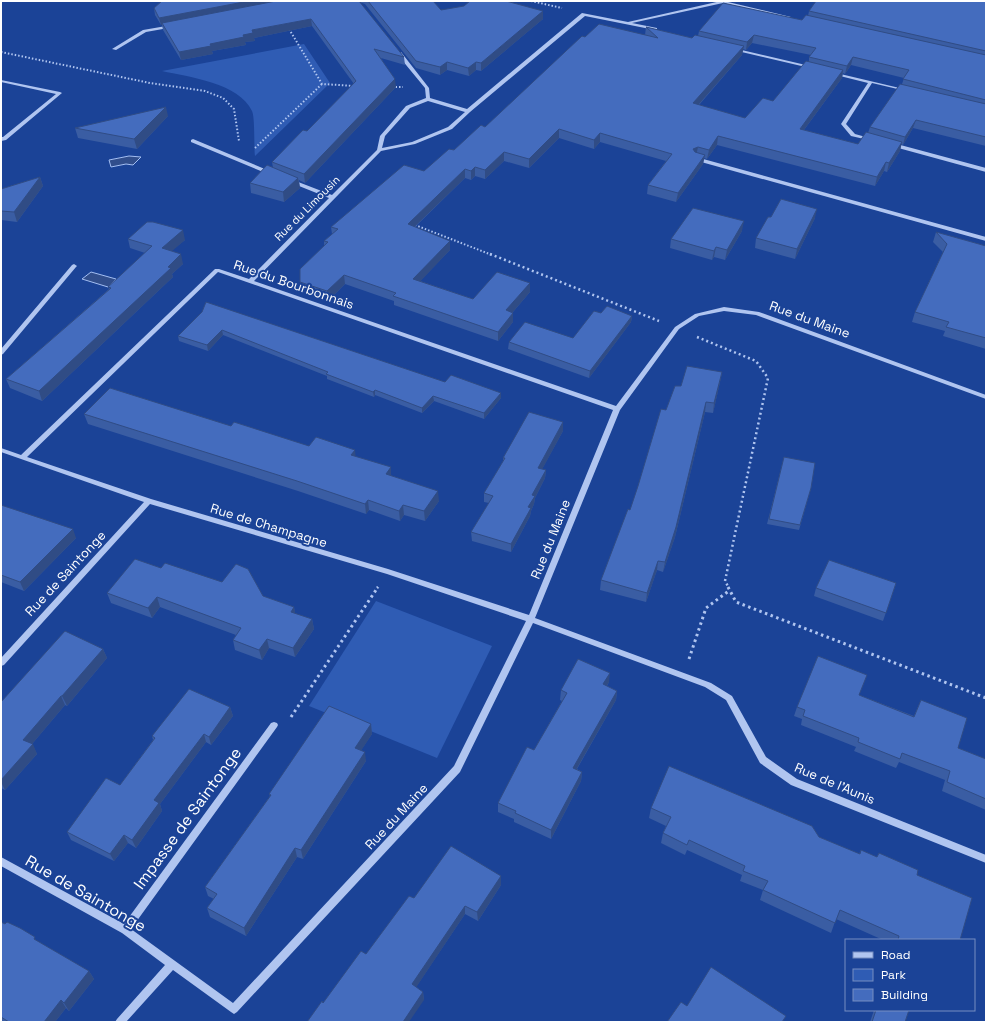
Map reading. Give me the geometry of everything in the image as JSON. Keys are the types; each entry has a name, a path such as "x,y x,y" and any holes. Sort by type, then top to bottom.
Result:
{"street":[{"path":"628,23 729,1"},
{"path":"723,2 793,18"},
{"path":"379,150 413,143 450,128 468,111 584,14 658,30"},
{"path":"114,49 145,31 175,25"},
{"path":"394,47 427,88 428,99 468,111"},
{"path":"727,47 818,69"},
{"path":"826,71 909,91"},
{"path":"1,81 60,93 4,140 1,139"},
{"path":"871,82 843,124 853,135 875,141"},
{"name":"Rue du Limousin","path":"250,281 379,150 384,136 408,107 428,99"},
{"path":"193,141 273,174"},
{"path":"890,144 986,170"},
{"path":"696,159 986,239"},
{"path":"288,180 332,197"},
{"path":"1,352 74,266"},
{"name":"Rue du Bourbonnais","path":"23,457 217,270 617,409"},
{"name":"Rue du Maine","path":"234,1009 457,769 531,619 617,409 677,328 697,314 724,309 757,313 986,397"},
{"name":"Rue de Champagne","path":"1,450 149,501 388,572 531,619"},
{"name":"Rue de Saintonge","path":"1,662 149,501"},
{"name":"Rue de l'Aunis","path":"531,619 708,685 729,698 763,760 794,782 986,859"},
{"name":"Impasse de Saintonge","path":"125,930 274,725"},
{"name":"Rue de Saintonge","path":"1,861 125,930 171,965 234,1009"},
{"path":"120,1022 171,965"}],"path":[{"path":"531,1 584,14"},
{"path":"287,26 322,84"},
{"path":"1,52 150,83 205,91 223,98 234,109 240,144"},
{"path":"254,149 322,84 358,86"},
{"path":"389,87 427,88"},
{"path":"410,223 677,328 756,361 768,378 725,581 736,602 986,698"},
{"path":"274,725 294,715 388,572"},
{"path":"683,676 706,608 730,590"}],"green space":[{"path":"304,44 330,83 255,156 253,114 246,101 225,88 212,83 162,71"},
{"path":"376,601 492,646 437,758 309,706"}],"shaded area":[{"path":"129,156 141,157 133,165 126,164 111,167 109,160"},
{"path":"91,272 116,279 108,287 82,279"}],"building":[{"path":"162,1 249,1 159,18 154,8"},
{"path":"276,1 359,1 404,57 374,49 395,79 304,174 272,162 303,130 307,131 356,81 311,19 252,30 253,33 243,35 244,37 210,44 211,46 179,52 162,23"},
{"path":"368,1 433,1 441,10 464,6 470,1 506,1 543,11 481,63 476,62 468,68 447,62 440,67 416,61"},
{"path":"816,1 986,1 986,51 809,11"},
{"path":"723,3 802,20 806,15 986,55 986,100 903,79 909,70 853,57 847,66 809,57 816,48 754,35 747,42 699,31"},
{"path":"599,24 658,38 646,27 692,38 695,35 744,46 693,103 745,118 763,98 773,101 806,61 843,70 800,129 858,144 866,132 902,142 889,163 886,162 877,177 718,136 709,150 698,147 693,149 695,152 705,155 678,193 648,185 672,154 600,133 594,140 559,129 529,159 504,152 485,170 475,167 471,171 465,169 408,224 450,241 413,279 473,299 497,272 530,283 506,310 513,313 498,332 393,296 396,293 344,275 327,291 300,282 300,269 328,242 324,241 338,229 331,227 404,165 424,171 449,149 454,150 481,125 485,127 582,36 585,37"},
{"path":"900,84 986,104 986,137 916,120 905,137 870,127"},
{"path":"166,107 134,139 75,128"},
{"path":"267,165 298,178 283,192 250,183"},
{"path":"40,177 14,212 1,211 1,189"},
{"path":"781,199 817,209 797,249 756,238 768,217 771,217"},
{"path":"693,208 744,221 727,250 716,247 714,251 671,239"},
{"path":"147,222 153,222 183,230 162,248 181,254 168,267 171,268 39,391 6,379 111,288 108,287 152,246 128,239"},
{"path":"936,232 986,246 986,338 946,327 949,322 915,312 947,244"},
{"path":"206,302 445,382 451,375 501,393 484,413 433,396 422,408 375,390 373,392 326,374 328,372 222,330 207,345 178,336 202,312"},
{"path":"607,306 632,316 590,371 509,342 525,322 573,338 594,311 601,313"},
{"path":"687,366 722,372 714,403 706,402 676,527 665,562 658,561 647,593 601,580 628,509 630,510 661,409 666,410 675,386 681,386"},
{"path":"110,388 231,426 234,422 309,446 316,437 355,450 351,455 391,467 386,474 438,491 424,511 403,505 399,511 368,500 365,504 84,414"},
{"path":"529,412 563,422 538,468 546,470 532,495 535,496 528,507 531,508 511,544 471,532 493,496 484,493 505,458 503,458"},
{"path":"784,457 815,463 811,488 800,525 769,519"},
{"path":"1,505 73,529 20,582 1,575"},
{"path":"135,559 161,568 165,563 222,582 236,564 248,569 263,596 294,607 291,612 312,619 293,648 267,639 259,650 233,640 241,628 157,597 148,608 107,593"},
{"path":"829,560 896,583 886,613 816,588"},
{"path":"65,631 103,649 23,740 33,744 1,780 1,702"},
{"path":"818,656 867,675 859,695 914,717 921,700 967,718 958,748 986,759 986,799 947,782 950,771 902,753 900,759 858,742 859,738 803,716 805,710 797,707"},
{"path":"578,659 610,673 603,684 617,691 573,768 582,772 551,830 498,803 527,747 534,750 567,693 561,690"},
{"path":"189,689 230,707 209,737 204,734 154,800 159,803 132,840 124,835 110,854 67,832 106,778 120,785 155,738 152,736"},
{"path":"329,706 371,724 355,748 365,752 301,850 295,848 244,928 207,908 217,894 205,887 271,795 269,794"},
{"path":"669,766 812,826 819,837 860,854 861,850 877,857 879,853 918,870 917,875 972,898 960,939 898,939 899,936 840,910 835,923 763,890 768,881 743,871 745,866 689,840 687,845 663,833 671,817 651,808"},
{"path":"451,846 501,876 477,912 465,906 412,984 423,992 403,1022 307,1022 322,1001 323,1003 361,951 366,954 409,896 414,898"},
{"path":"1,922 5,924 7,922 20,928 35,937 34,939 89,971 64,1003 61,1000 44,1022 9,1022 1,1017"},
{"path":"711,967 786,1016 782,1022 667,1022 681,1002 687,1006"},
{"path":"876,1011 909,1011 905,1022 872,1022"}]}
